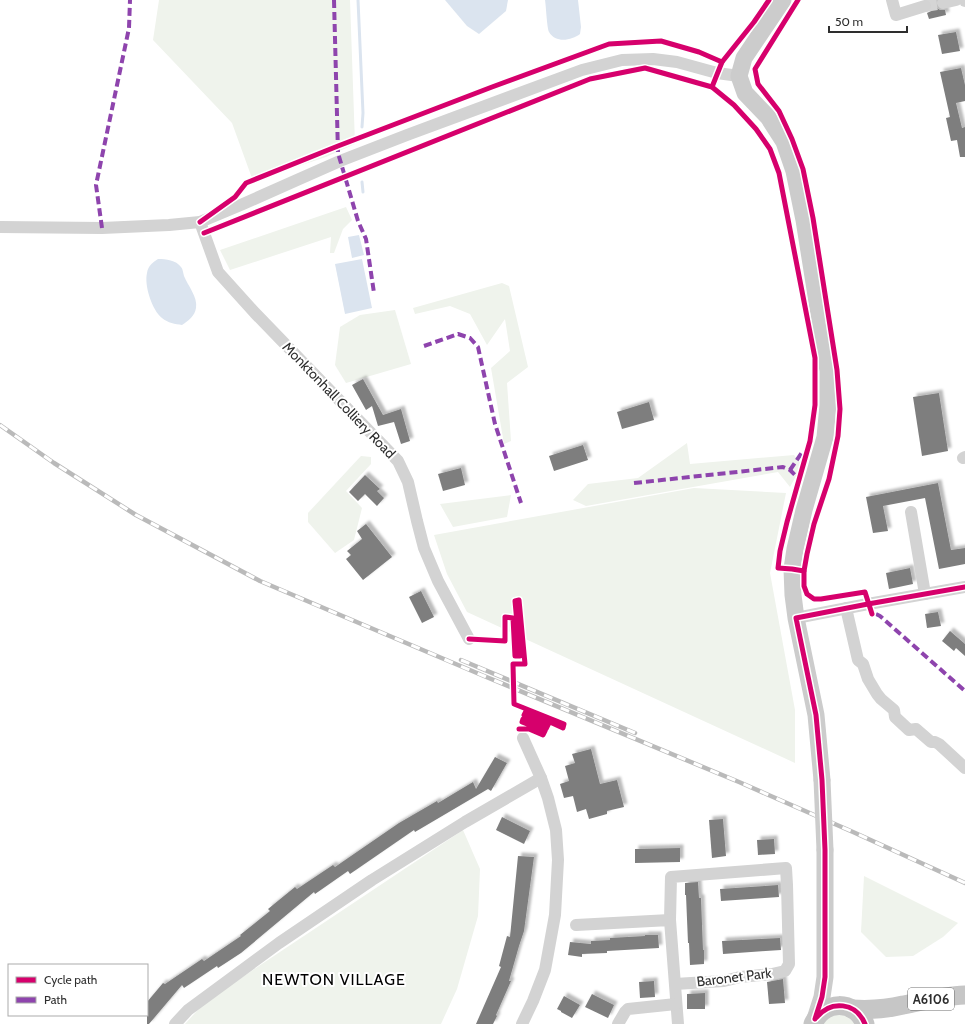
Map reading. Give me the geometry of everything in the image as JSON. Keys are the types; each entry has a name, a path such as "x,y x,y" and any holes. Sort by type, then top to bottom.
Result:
{"main road":[{"path":"782,0 744,58 739,76 745,93 768,117 784,142 794,172 804,220 828,371 828,405 825,437 804,510 792,569 792,595 816,715 822,780 825,850 825,977 822,997 814,1021"},
{"path":"825,977 833,995 860,1016 865,1024"},
{"name":"A6106","path":"814,1021 827,1008 835,1006 865,1010 901,1006 932,999 965,995"},
{"name":"A6106","path":"874,1024 901,1006"}],"street":[{"path":"892,0 896,15 925,6"},
{"path":"943,2 956,0"},
{"path":"0,227 102,228 169,226 200,222 340,161 582,70 622,60 653,59 677,62 717,74 739,76"},
{"name":"Monktonhall Colliery Road","path":"200,222 218,272 255,313 398,461 408,482 424,548 438,581 469,639"},
{"path":"911,512 925,594"},
{"path":"796,618 965,587"},
{"path":"846,608 858,660 863,664 868,679 877,694 894,710 895,717 910,730 916,729 931,742 939,744 965,768"},
{"path":"522,1024 533,1002 545,970 555,914 558,860 556,830 548,798 541,778 523,738"},
{"path":"175,1024 188,1010 200,1001 354,892 465,822 541,778"},
{"name":"Baronet Park","path":"670,920 670,876 786,868 789,964 785,970 772,974 740,977 724,981 674,984"},
{"path":"576,925 670,920 678,1024"},
{"path":"618,1024 628,1009 676,1004"}],"shaded area":[{"path":"159,0 350,0 355,144 326,157 253,181 232,123 153,40"},
{"path":"445,0 508,0 506,11 479,34 467,26"},
{"path":"545,0 578,0 581,27 580,34 573,38 564,40 552,36 548,30"},
{"path":"346,207 352,220 343,229 334,253 330,253 331,237 230,270 220,250"},
{"path":"359,235 364,255 352,258 348,237"},
{"path":"158,259 171,260 179,265 196,300 194,313 187,322 182,325 164,320 158,314 152,303 146,278 148,268"},
{"path":"362,259 372,308 345,314 335,264"},
{"path":"502,283 509,286 528,367 507,383 511,441 504,444 491,368 510,351 505,319 487,345 470,314 450,306 415,314 413,308"},
{"path":"395,310 411,364 346,383 335,365 340,327 360,315"},
{"path":"687,443 690,464 794,455 802,465 790,487 778,472 586,506 573,500 588,484 638,478"},
{"path":"361,456 371,457 371,464 346,491 362,508 354,540 335,553 308,522 308,513"},
{"path":"694,488 786,493 770,573 795,710 795,763 467,612 447,574 434,535"},
{"path":"511,495 507,517 453,527 440,504"},
{"path":"463,830 480,869 478,916 457,989 441,1024 185,1024 205,1002"},
{"path":"864,876 958,923 943,937 913,956 886,957 861,932"},
{"path":"834,1014 846,1015 855,1024 822,1024"}],"building":[{"path":"929,0 936,0 937,8 940,10 945,10 946,15 929,19 927,13 931,11 932,3"},
{"path":"956,32 960,51 942,54 938,35"},
{"path":"961,68 965,85 965,101 956,103 962,128 965,127 965,157 960,157 957,140 951,141 946,118 950,117 940,72"},
{"path":"363,379 383,415 401,409 410,441 401,444 394,422 378,426 372,406 366,410 352,385"},
{"path":"939,393 948,451 922,456 913,397"},
{"path":"649,402 654,420 622,429 617,412"},
{"path":"583,445 588,460 554,471 549,456"},
{"path":"461,468 465,485 443,491 438,474"},
{"path":"365,475 380,489 377,491 384,498 377,506 365,494 358,501 349,492"},
{"path":"938,483 951,550 965,548 965,564 939,569 925,498 883,506 888,531 873,533 866,497"},
{"path":"366,524 392,557 363,580 346,559 351,555 347,551 362,539 357,531"},
{"path":"910,568 913,584 889,589 886,573"},
{"path":"421,591 434,617 422,623 409,597"},
{"path":"938,612 941,626 927,628 925,614"},
{"path":"950,631 965,644 965,656 956,648 954,651 942,641"},
{"path":"591,749 600,784 617,780 624,807 607,811 607,814 589,819 586,809 577,812 573,796 564,798 560,784 569,781 565,766 575,763 572,754"},
{"path":"495,757 507,763 491,791 488,789 415,832 414,830 350,874 348,871 315,894 314,892 241,953 218,968 217,966 184,988 182,985 149,1024 147,1024 148,1001 163,983 165,984 202,959 204,961 241,936 240,935 270,911 268,909 295,887 297,889 333,865 335,867 399,823 437,801 438,803 473,782 476,789"},
{"path":"502,817 530,831 524,844 496,830"},
{"path":"723,819 726,856 712,858 709,820"},
{"path":"774,839 775,854 758,855 757,840"},
{"path":"680,848 680,862 635,863 635,849"},
{"path":"518,856 534,857 524,931 509,981 511,981 493,1024 476,1024 501,967 499,966 507,936 510,937"},
{"path":"698,882 699,898 701,898 704,964 690,965 685,883"},
{"path":"778,885 779,897 721,901 720,889"},
{"path":"658,935 659,948 607,951 607,953 582,954 582,957 568,955 570,942 591,944 591,941"},
{"path":"780,938 781,950 723,954 722,941"},
{"path":"783,979 785,1003 769,1004 767,982"},
{"path":"654,981 655,997 640,998 639,982"},
{"path":"705,993 705,1009 687,1009 687,994"},
{"path":"592,994 614,1005 608,1018 585,1007"},
{"path":"564,996 580,1005 572,1018 557,1009"}],"waterway":[{"path":"358,0 363,113 362,127"},
{"path":"362,182 363,192"}],"tunnel":[{"path":"925,6 943,3"}],"railway":[{"path":"0,425 54,463 136,515 260,581 739,782 965,883"},
{"path":"461,660 635,733"}],"marked path":[{"path":"102,228 96,185 129,28 130,0"},
{"path":"334,0 338,153 358,221 366,239 374,293"},
{"path":"424,346 458,334 470,338 478,347 495,424 521,503"},
{"path":"790,470 803,451"},
{"path":"634,483 783,467 790,470 799,479"},
{"path":"876,614 965,691"}],"cycle path":[{"path":"712,87 722,62 754,22 769,0"},
{"path":"798,0 755,69 758,84 779,111 792,139 803,169 813,218 837,370 840,409 838,436 829,479 814,524 804,571"},
{"path":"200,222 235,197 246,183 492,87 609,44 661,41 699,52 722,62"},
{"path":"204,233 590,79 645,68 712,87 734,105 756,129 770,149 779,173 815,358 815,405 810,441 787,522 780,551 778,568 804,571 804,586 807,594 814,599 865,592 872,614"},
{"path":"815,1019 822,997 825,977 825,850 822,780 816,715 796,618 965,587"},
{"path":"469,639 505,641 505,617 513,618 515,656 520,656 515,601 519,600 525,664 513,664 514,704 564,724 563,728 526,711 524,715 548,725 546,729 523,719 522,722 545,731 543,735 529,729 519,729"},
{"path":"817,1017 829,1008 843,1006 856,1011 865,1024"}],"district":[{"name":"NEWTON VILLAGE","path":"334,979"}]}
